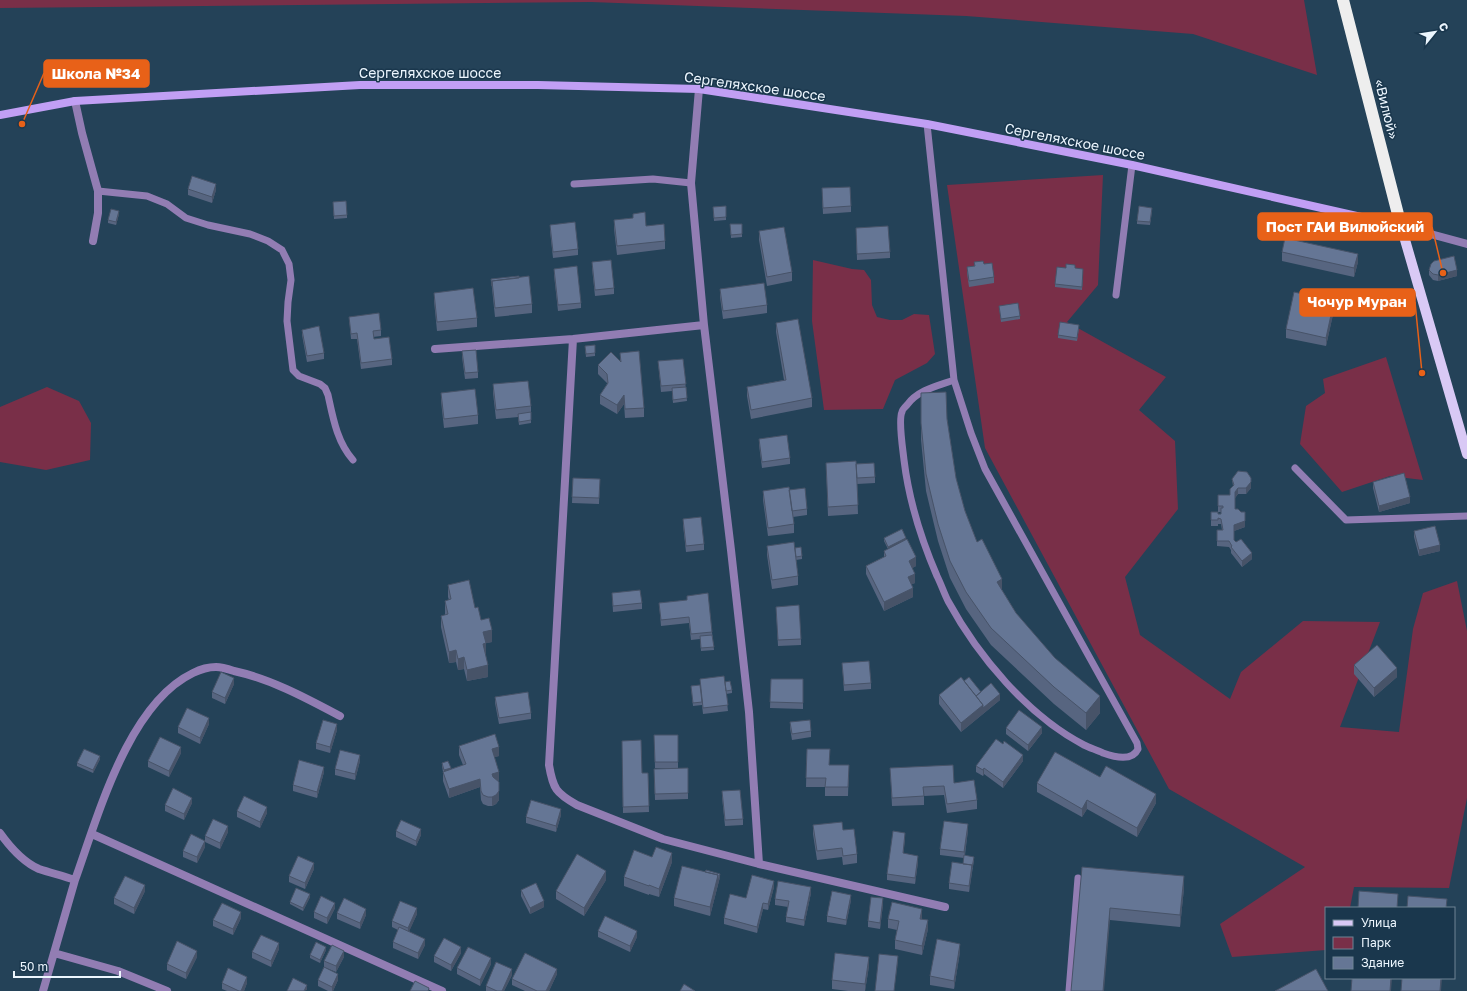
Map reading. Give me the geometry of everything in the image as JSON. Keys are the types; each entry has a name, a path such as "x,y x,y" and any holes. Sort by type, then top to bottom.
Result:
{"highway":[{"name":"«Вилюй»","path":"1343,0 1401,226"}],"main road":[{"name":"Сергеляхское шоссе","path":"0,116 75,101 360,85 538,84 699,89 927,124 1132,165 1401,226"},
{"path":"1401,226 1467,454"}],"street":[{"path":"699,89 691,183 704,325 749,712 759,864"},
{"path":"75,101 98,191 98,213 93,241"},
{"path":"1401,226 1467,244"},
{"path":"435,349 573,338 704,325"},
{"path":"573,338 549,765 551,781 556,791 577,805 663,839 759,864 945,907"},
{"path":"43,991 75,880 116,769 139,725 160,697 181,679 199,670 216,667 243,673 298,694 340,716"},
{"path":"0,833 21,857 38,868 75,880"},
{"path":"92,834 442,991"},
{"path":"54,953 118,971 167,991"}],"lane":[{"path":"927,124 954,380 971,433 985,469 1137,743 1138,749 1136,754 1132,756 1116,757 1084,745 1056,728 1029,705 1001,677 972,639 948,601 926,550 912,506 901,436 901,412 913,397 929,388 954,380"},
{"path":"1116,295 1132,165"},
{"path":"574,184 653,179 691,183"},
{"path":"98,191 147,196 167,204 186,218 208,226 250,234 268,241 282,250 289,264 291,280 287,321 293,370 299,376 320,384 325,388 340,439 345,450 353,460"},
{"path":"1295,468 1346,520 1467,516"},
{"path":"1069,991 1078,878"}],"green space":[{"path":"0,0 1304,0 1317,75 1193,34 966,16 591,2 0,8"},
{"path":"1103,175 1098,285 1067,322 1166,377 1139,410 1175,441 1178,509 1125,577 1140,635 1230,699 1241,672 1303,621 1380,622 1340,727 1399,732 1413,629 1423,593 1457,581 1467,631 1467,798 1449,888 1354,887 1350,907 1325,907 1325,950 1232,957 1220,924 1305,867 1169,789 985,448 947,185"},
{"path":"813,260 852,269 864,270 871,280 872,305 877,317 890,320 902,320 914,314 929,315 935,354 927,363 895,380 883,409 824,410 812,321"},
{"path":"1386,357 1423,480 1390,476 1342,492 1300,444 1306,406 1325,393 1323,379"},
{"path":"47,387 79,401 91,423 90,460 46,470 0,462 0,407"}],"building":[{"path":"192,176 216,184 212,197 188,189"},
{"path":"850,187 851,206 823,208 822,188"},
{"path":"346,201 347,215 334,216 333,202"},
{"path":"726,206 726,217 714,218 713,207"},
{"path":"1139,206 1152,208 1150,222 1137,221"},
{"path":"111,209 119,211 116,222 108,220"},
{"path":"645,212 646,226 664,224 665,241 617,246 614,220 633,218 633,214"},
{"path":"575,222 578,249 553,252 550,225"},
{"path":"730,224 742,224 742,234 731,235"},
{"path":"888,226 890,252 857,254 856,228"},
{"path":"784,227 792,272 767,277 759,231"},
{"path":"1285,238 1358,254 1354,268 1282,252"},
{"path":"1454,256 1457,270 1438,275 1433,274 1429,270 1434,261"},
{"path":"611,260 614,288 595,290 592,262"},
{"path":"983,261 984,264 992,263 994,277 969,281 967,267 975,266 974,262"},
{"path":"1066,264 1075,265 1075,268 1083,269 1082,287 1055,284 1057,267 1066,268"},
{"path":"577,266 581,303 558,305 554,269"},
{"path":"519,276 519,278 492,281 492,286 491,279"},
{"path":"529,276 532,304 495,308 492,281"},
{"path":"764,283 767,305 723,311 720,289"},
{"path":"473,288 477,318 437,322 434,293"},
{"path":"1294,292 1334,301 1326,338 1286,329"},
{"path":"1018,303 1020,316 1001,319 999,306"},
{"path":"379,313 381,330 373,331 374,339 389,337 392,359 361,363 357,333 351,334 349,317"},
{"path":"798,319 812,398 751,410 747,387 786,380 776,323"},
{"path":"1060,322 1079,325 1077,338 1058,335"},
{"path":"319,326 324,353 307,356 302,330"},
{"path":"595,345 595,353 586,354 585,346"},
{"path":"476,350 478,372 465,373 462,351"},
{"path":"639,351 644,408 625,409 624,395 617,405 600,395 608,383 607,374 598,365 611,352 621,362 620,353"},
{"path":"683,359 686,384 661,386 658,361"},
{"path":"528,381 531,406 496,410 493,384"},
{"path":"686,387 687,398 673,400 672,388"},
{"path":"475,389 478,415 444,419 441,393"},
{"path":"946,392 947,419 956,478 965,511 977,542 982,539 1002,579 997,582 1016,613 1055,658 1100,696 1086,713 1054,687 991,628 966,592 950,561 938,524 926,474 921,423 921,393"},
{"path":"531,412 531,420 519,422 518,414"},
{"path":"787,435 790,458 762,462 759,439"},
{"path":"856,461 858,505 828,507 826,463"},
{"path":"874,463 875,477 857,478 856,464"},
{"path":"1238,471 1247,472 1251,478 1251,482 1246,488 1238,488 1235,492 1235,509 1245,512 1245,521 1234,525 1234,540 1236,542 1241,539 1252,553 1242,561 1231,547 1232,546 1229,541 1217,541 1217,530 1223,530 1221,519 1218,518 1218,520 1211,520 1211,512 1218,512 1218,514 1221,514 1221,508 1223,508 1223,506 1218,506 1218,495 1230,495 1230,489 1234,485 1232,479"},
{"path":"1404,473 1410,497 1379,506 1373,482"},
{"path":"573,478 600,479 599,498 572,497"},
{"path":"789,487 794,524 768,528 763,491"},
{"path":"805,488 807,509 792,511 789,490"},
{"path":"701,517 704,544 686,546 683,519"},
{"path":"1435,526 1440,545 1419,550 1414,531"},
{"path":"902,529 906,538 888,547 884,538"},
{"path":"907,539 916,557 909,561 915,574 908,577 913,588 884,602 866,566 886,556 884,551"},
{"path":"794,542 798,576 772,580 767,546"},
{"path":"801,547 802,556 796,557 795,548"},
{"path":"469,580 475,608 478,607 481,620 489,618 492,630 483,632 486,643 483,644 488,665 467,670 464,657 458,659 456,650 449,652 441,616 448,614 445,601 451,599 448,585"},
{"path":"640,590 642,603 613,606 612,593"},
{"path":"708,593 712,632 691,634 689,617 661,620 659,603 687,600 687,596"},
{"path":"799,605 801,639 778,640 776,607"},
{"path":"712,635 714,647 701,648 700,636"},
{"path":"1377,645 1397,668 1374,688 1354,665"},
{"path":"869,661 871,683 844,685 842,663"},
{"path":"221,672 234,678 225,698 212,692"},
{"path":"724,676 728,705 703,708 700,679"},
{"path":"961,677 983,705 961,723 939,695"},
{"path":"969,677 981,692 976,696 964,681"},
{"path":"771,679 803,679 803,703 770,702"},
{"path":"730,681 732,690 726,691 725,682"},
{"path":"991,683 1000,694 983,708 983,705 976,696"},
{"path":"700,685 702,702 693,703 691,686"},
{"path":"528,692 531,713 499,718 495,697"},
{"path":"187,708 209,718 200,738 178,727"},
{"path":"1019,710 1042,727 1028,745 1006,728"},
{"path":"323,720 337,724 330,747 316,743"},
{"path":"810,720 811,731 792,734 790,722"},
{"path":"495,734 499,747 492,749 499,772 492,774 493,777 499,782 499,791 496,795 488,797 483,795 481,791 480,779 449,789 443,772 466,764 459,746"},
{"path":"654,735 678,735 678,762 655,762"},
{"path":"160,737 181,747 169,771 148,761"},
{"path":"996,739 1003,744 1004,741 1023,755 1003,782 984,768 983,770 976,766"},
{"path":"641,740 642,773 648,773 649,806 623,807 622,741"},
{"path":"84,749 100,756 93,770 77,763"},
{"path":"807,749 830,749 829,765 849,765 848,787 825,787 826,778 806,778"},
{"path":"340,750 360,755 355,774 335,769"},
{"path":"1055,752 1100,777 1106,766 1156,794 1137,828 1087,800 1082,809 1037,783"},
{"path":"299,760 324,767 317,792 293,785"},
{"path":"448,761 451,768 444,770 442,763"},
{"path":"953,765 954,783 974,780 977,800 947,804 944,786 923,787 924,796 892,798 890,768"},
{"path":"688,768 688,793 655,794 654,769"},
{"path":"173,788 192,798 184,814 165,805"},
{"path":"740,790 743,819 725,820 722,791"},
{"path":"244,796 267,807 260,822 237,811"},
{"path":"531,800 561,809 556,826 526,817"},
{"path":"213,819 228,826 220,843 205,836"},
{"path":"401,820 421,829 416,841 396,831"},
{"path":"944,821 968,824 964,852 940,849"},
{"path":"842,822 843,830 854,829 857,854 843,856 842,848 817,851 813,825"},
{"path":"893,831 905,833 903,853 918,856 915,878 887,874"},
{"path":"191,834 205,841 197,857 183,851"},
{"path":"656,847 672,853 659,889 624,877 634,850 652,857"},
{"path":"577,854 606,871 584,908 556,891"},
{"path":"964,855 974,857 972,868 972,865 963,864"},
{"path":"298,856 314,863 305,883 289,876"},
{"path":"952,862 972,865 969,886 949,883"},
{"path":"682,866 718,875 710,907 674,898"},
{"path":"1082,867 1184,876 1180,915 1110,908 1103,991 1071,991"},
{"path":"706,870 720,874 718,881 718,875 705,872"},
{"path":"752,875 774,881 768,904 763,903 757,927 724,918 730,894 746,898"},
{"path":"125,876 145,885 134,908 114,898"},
{"path":"778,881 811,887 804,920 786,917 789,901 775,899"},
{"path":"536,883 544,901 530,908 521,890"},
{"path":"296,888 310,894 303,908 290,902"},
{"path":"832,891 851,895 846,920 827,916"},
{"path":"1359,891 1398,894 1397,907 1358,907"},
{"path":"321,896 335,903 327,918 314,912"},
{"path":"1408,896 1447,899 1446,907 1407,907"},
{"path":"871,897 883,898 880,923 868,921"},
{"path":"344,898 366,909 360,923 337,913"},
{"path":"400,901 417,908 408,928 392,921"},
{"path":"892,902 922,909 920,919 928,920 922,946 895,940 899,921 888,919"},
{"path":"222,903 241,912 233,929 213,920"},
{"path":"605,916 637,931 630,946 598,931"},
{"path":"399,927 425,939 418,953 393,942"},
{"path":"261,935 279,943 271,961 252,952"},
{"path":"444,938 461,947 451,965 434,956"},
{"path":"937,939 960,944 954,981 930,976"},
{"path":"177,941 197,951 186,973 167,964"},
{"path":"316,942 326,947 320,960 310,955"},
{"path":"332,945 344,951 336,966 324,961"},
{"path":"468,947 491,958 480,980 457,968"},
{"path":"525,953 557,969 546,991 537,991 512,979"},
{"path":"835,953 869,957 865,984 832,980"},
{"path":"879,954 898,956 894,991 875,991"},
{"path":"496,962 512,969 502,991 497,991 486,986"},
{"path":"324,967 338,974 332,987 318,980"},
{"path":"228,968 247,977 241,991 222,983"},
{"path":"1316,969 1328,991 1275,991"},
{"path":"293,978 307,985 304,991 287,991"},
{"path":"1352,979 1391,979 1390,991 1351,991"},
{"path":"1402,979 1441,979 1440,991 1401,991"},
{"path":"415,981 429,988 428,991 410,991"},
{"path":"684,984 695,991 680,991"}],"place":[{"name":"Школа №34","path":"22,124"},
{"name":"Пост ГАИ Вилюйский","path":"1443,273"},
{"name":"Чочур Муран","path":"1422,373"}]}
